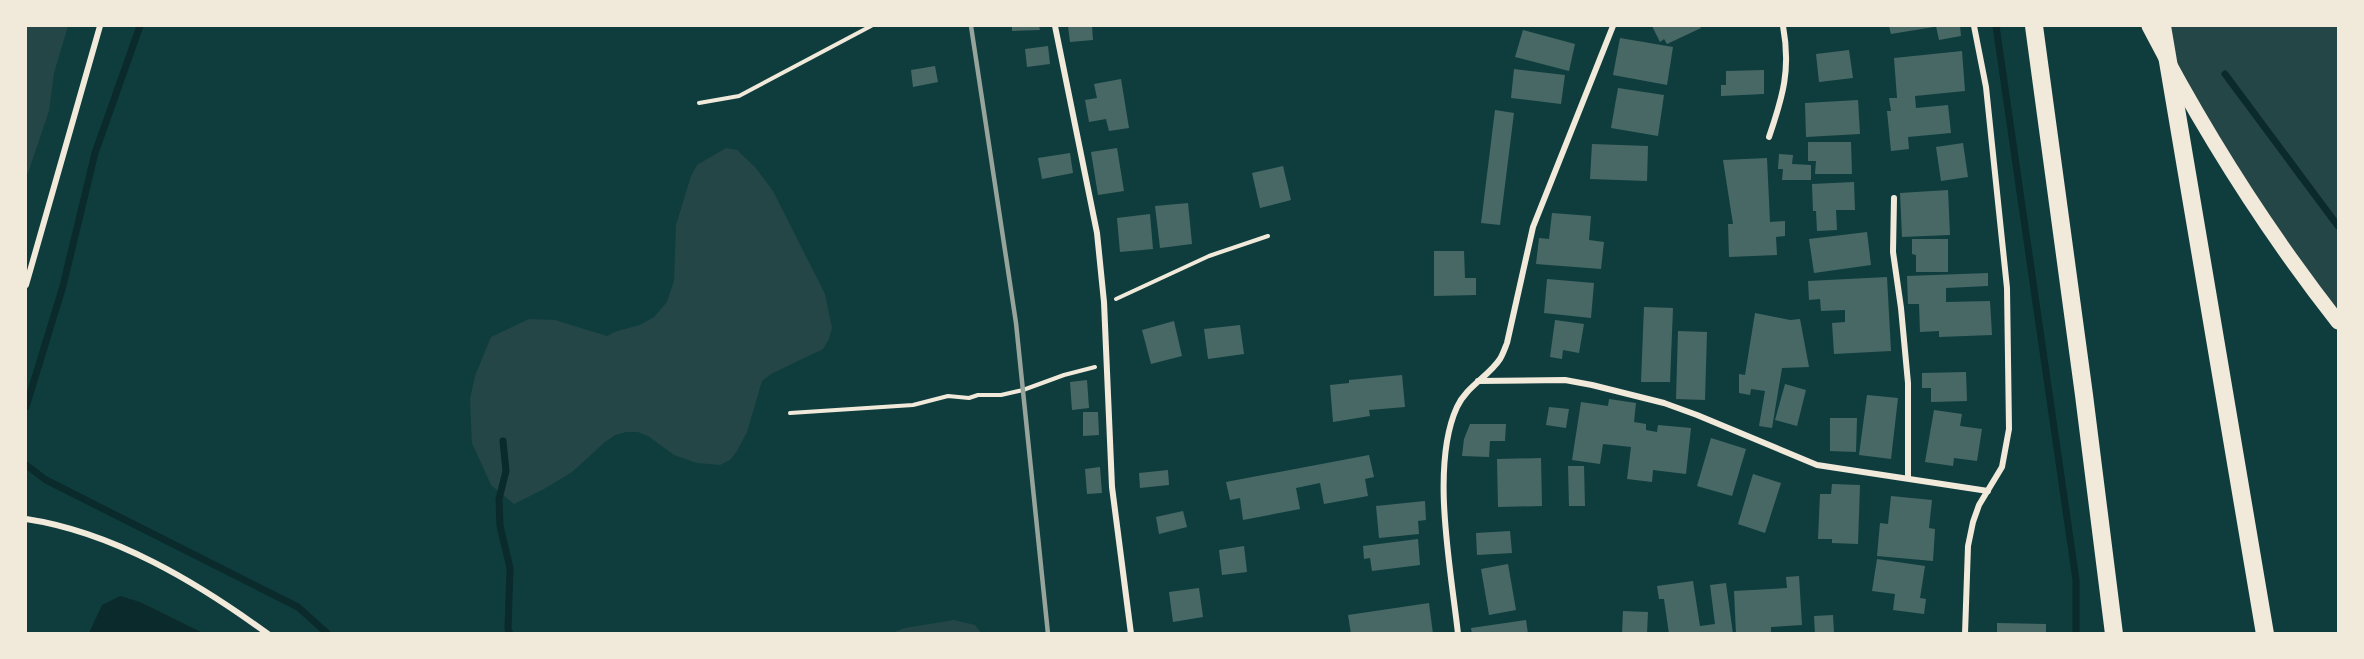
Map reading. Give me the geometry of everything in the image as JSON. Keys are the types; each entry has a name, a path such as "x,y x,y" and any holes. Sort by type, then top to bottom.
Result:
{"highway":[{"path":"2034,26 2083,383 2114,633"},
{"path":"2162,26 2265,633"}],"main road":[{"path":"2149,26 2175,75 2249,198 2308,284 2338,322"}],"street":[{"path":"26,285 100,26"},
{"path":"1055,26 1097,233 1104,302 1112,488 1131,633"},
{"path":"1458,633 1446,526 1446,446 1458,405 1499,360 1507,343 1533,227 1613,26"},
{"path":"1769,138 1784,92 1786,67 1783,26"},
{"path":"1965,633 1968,546 1973,522 2002,467 2009,429 2007,288 1986,87 1974,26"},
{"path":"1894,198 1893,252 1908,383 1908,478"},
{"path":"1478,381 1565,380 1611,388 1697,415 1817,465 1988,491"},
{"path":"26,519 76,529 120,548 206,592 268,633"}],"path":[{"path":"699,103 739,96 871,26"},
{"path":"1104,302 1124,296 1151,281 1219,252 1268,236"},
{"path":"790,413 913,405 948,396 969,398 978,395 1001,395 1107,364"}],"shaded area":[{"path":"26,26 68,26 54,73 49,111 26,174"},
{"path":"2149,26 2338,26 2338,322 2308,284"},
{"path":"726,148 737,150 755,167 773,191 825,294 832,328 829,339 823,349 771,374 762,381 747,432 730,460 720,465 697,463 674,455 648,436 638,432 626,432 615,435 605,442 572,472 514,504 491,485 472,443 470,399 475,376 491,337 529,319 555,320 607,336 640,325 654,317 667,302 674,281 676,225 691,176 697,165"},
{"path":"120,596 140,602 203,633 89,633 102,605"},
{"path":"954,620 975,625 981,633 892,633 905,628"}],"building":[{"path":"1012,26 1039,26 1040,30 1012,31"},
{"path":"1068,26 1092,26 1093,40 1070,42"},
{"path":"1652,26 1700,26 1701,28 1667,44 1664,39 1660,42"},
{"path":"1889,26 1934,26 1934,27 1891,34"},
{"path":"1936,26 1960,26 1961,36 1939,40"},
{"path":"1523,30 1575,44 1569,71 1515,57"},
{"path":"1620,38 1673,47 1667,85 1613,75"},
{"path":"1048,46 1050,64 1027,67 1025,49"},
{"path":"1849,50 1853,78 1819,82 1816,54"},
{"path":"1962,51 1965,91 1915,96 1916,108 1948,105 1951,133 1908,137 1909,149 1891,151 1887,111 1891,111 1889,98 1897,98 1894,58"},
{"path":"935,66 938,82 913,87 911,70"},
{"path":"1514,69 1565,75 1561,104 1511,98"},
{"path":"1764,70 1764,94 1721,96 1721,85 1726,85 1726,71"},
{"path":"1121,79 1129,128 1109,131 1106,119 1089,122 1085,100 1097,98 1094,84"},
{"path":"1618,88 1664,95 1658,136 1611,128"},
{"path":"1858,100 1860,134 1806,137 1805,103"},
{"path":"1495,110 1514,113 1500,225 1481,223"},
{"path":"1808,142 1851,142 1852,174 1815,174 1816,161 1808,161"},
{"path":"1963,143 1968,177 1941,181 1936,147"},
{"path":"1592,144 1648,146 1647,181 1590,179"},
{"path":"1117,148 1124,191 1098,195 1091,152"},
{"path":"1070,153 1073,173 1042,179 1038,158"},
{"path":"1779,154 1793,155 1792,164 1811,165 1811,180 1782,180 1783,169 1778,169"},
{"path":"1767,158 1770,222 1785,221 1785,236 1776,237 1777,255 1729,257 1728,224 1733,224 1723,160"},
{"path":"1283,166 1291,200 1260,208 1252,173"},
{"path":"1854,182 1855,210 1836,210 1837,230 1817,231 1816,211 1813,211 1812,184"},
{"path":"1948,190 1950,235 1902,237 1900,193"},
{"path":"1188,203 1192,244 1160,248 1155,206"},
{"path":"1552,213 1591,216 1589,240 1604,242 1601,269 1536,264 1539,238 1549,239"},
{"path":"1150,214 1153,249 1120,252 1117,218"},
{"path":"1867,232 1871,265 1814,273 1809,239"},
{"path":"1912,239 1948,239 1948,272 1916,272 1916,255 1912,254"},
{"path":"1434,251 1464,251 1465,278 1476,278 1476,295 1434,296"},
{"path":"1988,273 1988,286 1946,288 1946,302 1990,301 1992,335 1939,337 1939,331 1920,332 1919,304 1908,304 1907,276"},
{"path":"1887,277 1891,351 1834,354 1832,323 1845,322 1845,310 1821,311 1820,299 1809,300 1808,281"},
{"path":"1547,279 1594,283 1591,318 1544,313"},
{"path":"1644,307 1673,308 1670,382 1641,382"},
{"path":"1755,313 1790,320 1800,319 1809,367 1782,368 1772,428 1759,426 1765,391 1751,389 1750,395 1739,393 1739,374 1745,375"},
{"path":"1555,320 1584,324 1579,353 1563,350 1562,359 1550,357"},
{"path":"1174,321 1182,356 1151,364 1142,330"},
{"path":"1240,325 1244,354 1208,359 1204,329"},
{"path":"1678,331 1707,332 1705,400 1676,399"},
{"path":"1966,372 1967,401 1931,402 1931,388 1922,388 1922,373"},
{"path":"1402,375 1405,407 1369,410 1370,416 1333,422 1330,385 1349,383 1349,380"},
{"path":"1087,380 1089,408 1072,410 1070,382"},
{"path":"1785,384 1806,390 1797,426 1775,420"},
{"path":"1867,395 1898,398 1891,459 1859,455"},
{"path":"1609,399 1636,403 1634,422 1646,424 1646,430 1657,432 1658,425 1691,428 1686,474 1653,470 1652,482 1627,479 1631,447 1603,444 1600,464 1572,460 1581,402 1608,406"},
{"path":"1549,407 1569,409 1566,428 1546,425"},
{"path":"1934,410 1962,414 1960,426 1982,429 1977,461 1954,458 1953,466 1925,462"},
{"path":"1083,412 1098,412 1099,435 1083,436"},
{"path":"1830,418 1857,418 1856,452 1830,451"},
{"path":"1470,424 1506,424 1505,441 1490,441 1489,457 1462,456 1464,439"},
{"path":"1711,438 1746,449 1732,496 1697,486"},
{"path":"1369,455 1374,477 1365,479 1368,496 1324,504 1320,483 1296,488 1300,509 1243,520 1240,498 1230,500 1226,482"},
{"path":"1541,458 1542,506 1498,507 1497,459"},
{"path":"1568,466 1584,466 1585,506 1569,506"},
{"path":"1100,467 1102,493 1087,494 1085,469"},
{"path":"1168,470 1169,485 1140,488 1139,473"},
{"path":"1753,474 1781,483 1765,533 1738,524"},
{"path":"1832,484 1860,485 1858,544 1832,543 1832,539 1818,539 1820,494 1831,494"},
{"path":"1891,496 1932,500 1929,528 1935,529 1933,561 1877,556 1880,523 1888,524"},
{"path":"1425,501 1426,520 1418,521 1419,534 1379,538 1376,506"},
{"path":"1183,511 1187,527 1159,534 1156,517"},
{"path":"1510,531 1512,553 1477,555 1476,533"},
{"path":"1418,539 1420,565 1372,571 1370,558 1364,559 1363,546"},
{"path":"1244,546 1247,572 1222,575 1219,550"},
{"path":"1877,559 1925,566 1920,598 1926,599 1924,614 1893,610 1895,594 1872,591"},
{"path":"1508,564 1516,610 1489,615 1481,569"},
{"path":"1799,576 1802,625 1771,627 1771,634 1736,634 1734,591 1787,588 1786,577"},
{"path":"1693,581 1700,626 1715,624 1710,585 1726,583 1733,634 1669,634 1664,599 1659,599 1657,586"},
{"path":"1199,588 1203,617 1173,622 1169,592"},
{"path":"1429,603 1433,634 1351,634 1348,615"},
{"path":"1623,611 1648,612 1647,634 1622,634"},
{"path":"1833,615 1834,633 1815,634 1814,616"},
{"path":"1526,620 1528,634 1472,634 1471,628"},
{"path":"1997,623 2046,624 2046,634 1997,634"}],"waterway":[{"path":"26,407 63,286 95,153 140,26"},
{"path":"1996,26 2076,580 2076,634"},
{"path":"2225,74 2338,226"},
{"path":"503,441 506,471 499,499 500,526 510,568 508,629 510,634"},
{"path":"26,465 46,480 298,607 328,634"}],"railway":[{"path":"971,26 1016,323 1048,634"}]}
